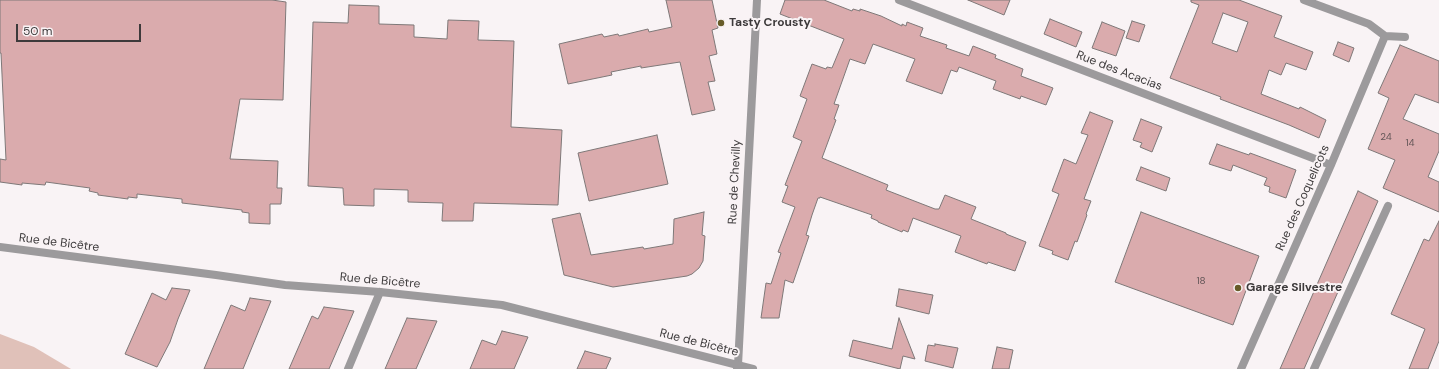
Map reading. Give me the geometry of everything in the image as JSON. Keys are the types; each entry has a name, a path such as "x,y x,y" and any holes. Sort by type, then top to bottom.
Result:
{"street":[{"name":"Rue de Chevilly","path":"737,367 757,0"},
{"name":"Rue des Acacias","path":"899,0 1331,165"},
{"path":"1304,0 1369,24 1385,36 1405,37"},
{"name":"Rue des Coquelicots","path":"1241,369 1331,165 1385,36"},
{"path":"1314,369 1388,206"},
{"name":"Rue de Bicêtre","path":"0,248 285,285 380,292 502,305 737,367 753,369"},
{"path":"348,369 380,292"}],"shaded area":[{"path":"0,334 34,347 71,369 0,369"}],"building":[{"path":"0,0 272,0 286,2 283,100 240,99 230,159 278,161 277,188 282,188 281,204 270,204 270,224 249,223 249,213 242,212 242,210 182,203 182,199 137,194 137,198 128,197 128,199 98,195 98,193 89,191 90,188 46,182 45,185 22,183 22,185 0,182 0,159 6,160 0,53"},
{"path":"666,0 712,0 718,28 712,30 717,54 709,56 715,81 708,82 715,110 692,115 680,62 641,68 641,66 611,72 612,75 568,84 559,44 602,34 604,37 618,34 619,36 648,29 649,32 672,27"},
{"path":"785,0 824,0 852,11 853,9 860,11 860,9 881,16 902,26 902,24 906,26 907,22 923,28 920,36 947,45 946,48 969,56 973,46 996,55 995,58 1023,69 1021,76 1053,88 1046,105 1021,96 1020,99 993,89 996,81 959,67 957,72 951,70 942,94 906,81 915,59 873,44 865,64 850,59 834,104 839,105 834,119 836,120 822,158 888,185 886,190 935,209 939,209 945,195 976,207 971,219 1026,242 1015,271 988,262 987,264 955,252 961,236 913,218 908,232 903,230 902,232 878,222 871,218 872,215 820,197 818,198 812,215 806,235 809,236 793,283 785,280 779,318 761,318 766,283 771,284 781,253 778,252 795,207 782,202 788,186 785,185 802,141 793,137 807,99 800,96 812,64 826,69 827,67 832,68 844,39 780,14"},
{"path":"968,0 1010,0 1004,15"},
{"path":"1191,0 1239,0 1282,16 1274,37 1313,52 1306,70 1286,63 1281,75 1269,70 1261,94 1299,109 1300,107 1326,120 1319,138 1220,99 1221,97 1170,78 1199,5 1191,2","holes":["1223,13 1248,22 1237,52 1212,43"]},
{"path":"349,5 379,6 379,24 414,25 414,37 447,39 448,20 479,21 478,40 514,41 511,127 562,130 558,205 474,203 473,221 442,221 443,203 408,202 408,190 374,189 374,206 344,205 343,188 308,186 313,22 348,23"},
{"path":"1050,19 1082,32 1076,47 1044,34"},
{"path":"1132,21 1145,25 1139,42 1126,38"},
{"path":"1102,22 1125,31 1116,56 1092,48"},
{"path":"1338,42 1354,48 1349,62 1333,55"},
{"path":"1400,45 1439,61 1439,103 1415,94 1403,119 1439,134 1439,151 1428,177 1439,182 1439,212 1383,188 1395,160 1368,149 1389,98 1378,93"},
{"path":"1090,112 1113,121 1084,199 1091,201 1086,214 1087,215 1077,242 1075,241 1068,260 1052,254 1053,251 1039,246 1059,194 1052,191 1064,159 1076,164 1088,135 1081,133"},
{"path":"1141,119 1162,127 1152,152 1140,147 1142,143 1133,140"},
{"path":"657,135 668,184 589,201 578,153"},
{"path":"1217,144 1249,155 1250,153 1296,170 1286,198 1269,192 1270,187 1264,185 1267,178 1233,165 1231,171 1209,164"},
{"path":"1141,167 1170,178 1166,191 1136,180"},
{"path":"1358,191 1378,201 1304,369 1280,369"},
{"path":"704,212 702,235 705,236 703,261 699,268 692,274 613,287 564,275 552,219 580,213 591,255 673,244 674,219"},
{"path":"1141,212 1259,256 1233,325 1115,282"},
{"path":"1439,221 1439,341 1428,369 1409,369 1425,329 1391,314 1424,239 1429,241"},
{"path":"172,288 190,290 170,342 157,367 125,354 152,293 166,300"},
{"path":"899,289 933,295 929,314 896,306"},
{"path":"250,298 271,301 243,369 204,369 231,305 245,311"},
{"path":"324,307 354,311 329,369 289,369 312,316 318,319"},
{"path":"407,318 437,321 416,369 385,369"},
{"path":"899,318 915,359 903,356 900,369 849,356 853,340 892,349"},
{"path":"502,331 528,337 514,369 470,369 482,340 496,345"},
{"path":"935,344 958,348 953,368 925,361 928,345 935,346"},
{"path":"997,347 1013,350 1009,369 992,369"},
{"path":"585,351 611,358 606,369 577,369"}],"place":[{"name":"Tasty Crousty","path":"721,23"},
{"name":"Garage Silvestre","path":"1238,288"}]}
